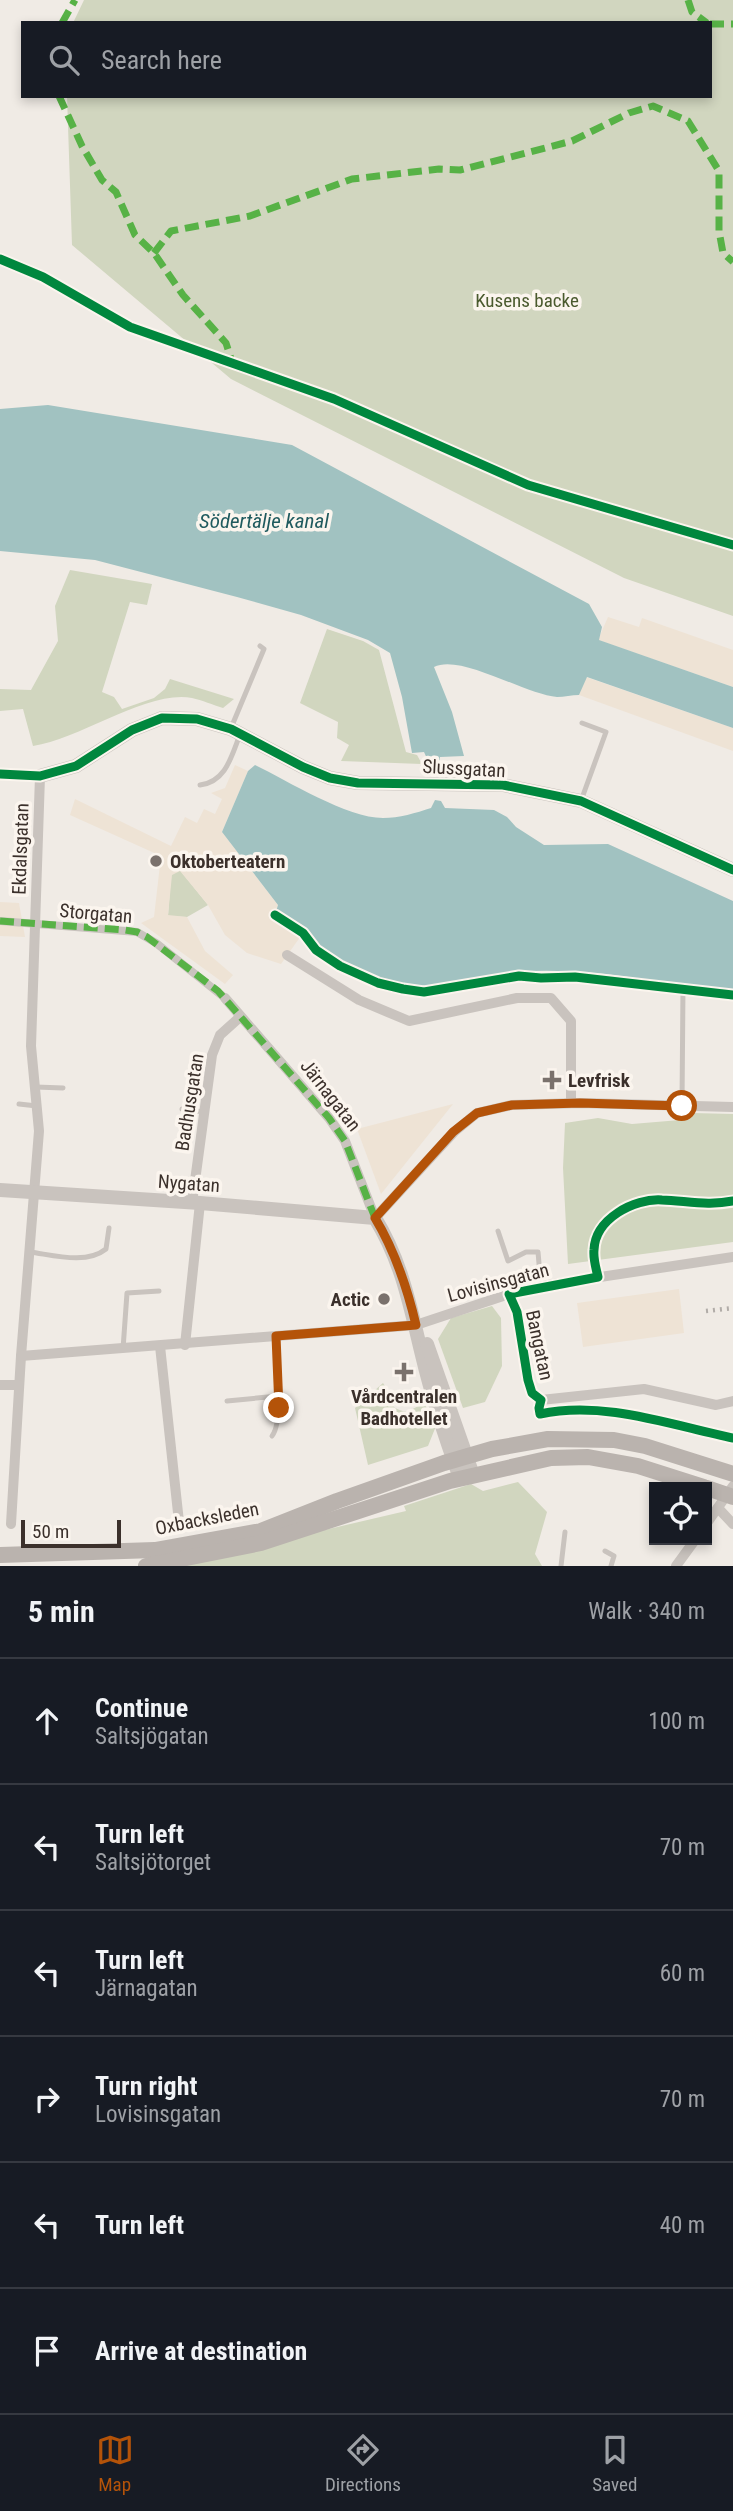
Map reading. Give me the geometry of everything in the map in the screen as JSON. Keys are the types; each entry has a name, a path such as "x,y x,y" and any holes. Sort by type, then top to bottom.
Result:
{"main road":[{"name":"Oxbacksleden","path":"4,1558 155,1550 261,1531 460,1458 548,1438 591,1438 645,1446 733,1474"},
{"name":"Oxbacksleden","path":"146,1566 261,1543 467,1476 551,1458 587,1457 638,1466 687,1482"}],"street":[{"name":"Slussgatan","path":"40,776 76,766 132,730 162,718 197,719 235,731 303,767 330,778 358,783 503,785 581,801 733,870"},
{"path":"0,774 40,776"},
{"name":"Ekdalsgatan","path":"11,1524 20,1356 39,1131 31,1046 40,776"},
{"name":"Storgatan","path":"0,921 125,930 147,937"},
{"name":"Järnagatan","path":"147,937 225,998 329,1118 345,1141 409,1295 442,1432 460,1458 467,1476"},
{"path":"288,955 359,1000 409,1021 517,998 551,998 571,1021 571,1103"},
{"name":"Badhusgatan","path":"186,1345 204,1112 212,1055 220,1035 240,1017"},
{"path":"375,1218 453,1132 477,1113 512,1105 571,1103 733,1107"},
{"name":"Nygatan","path":"0,1190 375,1218"},
{"name":"Lovisinsgatan","path":"20,1356 416,1325 509,1293 541,1286 733,1257"},
{"name":"Bangatan","path":"509,1293 517,1312 528,1380 532,1392 541,1400 644,1389 716,1405 733,1401"},
{"path":"160,1346 179,1522"},
{"path":"0,1385 19,1385"},
{"path":"712,1517 728,1496"},
{"path":"728,1496 733,1524"},
{"path":"676,1566 691,1545"}],"lane":[{"path":"200,785 211,784 223,772 247,690 264,649 260,646"},
{"path":"240,686 247,690"},
{"path":"581,801 606,732 582,723"},
{"path":"682,1106 683,989"},
{"path":"36,1087 63,1088"},
{"path":"19,1104 37,1106"},
{"path":"182,1110 204,1112"},
{"path":"30,1252 73,1257 100,1254 106,1249 109,1228"},
{"path":"498,1231 508,1261 526,1252 538,1252 541,1286"},
{"path":"123,1349 127,1293 159,1291"},
{"path":"272,1436 277,1430 280,1416 276,1336"},
{"path":"226,1401 278,1396"},
{"path":"561,1566 565,1532"},
{"path":"605,1551 614,1556 611,1566"}],"green space":[{"name":"Kusens backe","path":"84,0 733,0 733,616 624,578 231,379 72,245 67,98 712,98 712,21 74,21"},
{"path":"70,570 152,584 147,605 130,602 102,692 114,697 122,709 154,698 165,689 170,679 234,699 223,708 192,698 174,697 155,701 52,742 33,746 23,709 0,711 0,689 31,690 58,641 55,606"},
{"path":"327,629 363,641 379,650 406,752 417,755 422,764 341,761 349,745 337,738 338,722 300,703"},
{"path":"180,870 208,905 187,917 168,916 171,875"},
{"path":"692,1113 733,1114 733,1242 568,1264 563,1168 565,1123 598,1118 632,1124 680,1120"},
{"path":"492,1306 501,1318 502,1366 485,1402 463,1408 438,1339 451,1318"},
{"path":"383,1383 392,1405 407,1412 424,1403 436,1426 428,1446 368,1465 355,1408"},
{"path":"518,1482 547,1512 535,1554 542,1566 170,1566 406,1511 404,1506 471,1484 483,1491"}],"shaded area":[{"path":"608,617 639,627 642,618 733,650 733,687 598,640"},
{"path":"586,677 733,728 733,751 579,695"},
{"path":"235,765 248,771 222,832 278,905 275,915 303,933 281,964 247,953 225,935 208,905 180,871 172,875 168,915 187,917 205,951 233,975 225,984 141,923 154,917 161,856 70,815 75,799 171,846 185,817 197,823 204,809 215,814 222,799 211,793 225,788"},
{"path":"0,902 19,903 25,937 0,936"},
{"path":"453,1104 381,1194 357,1129"},
{"path":"679,1289 684,1333 583,1347 577,1303"}],"water":[{"name":"Södertälje kanal","path":"48,405 292,445 589,604 602,627 599,640 733,687 733,728 587,677 579,695 557,697 528,690 476,670 445,664 434,667 452,712 464,756 440,757 439,768 431,767 424,752 412,753 402,697 390,653 368,640 301,615 95,560 0,551 0,409"},
{"path":"255,765 335,805 369,816 389,818 407,815 431,808 435,800 441,801 445,808 494,810 544,845 608,844 733,901 733,996 651,980 567,971 512,972 426,989 397,987 380,982 348,966 275,915 278,905 222,832 248,771"}],"railway":[{"path":"706,1311 733,1308"}],"marked path":[{"path":"63,21 75,0"},
{"path":"688,0 692,12 704,21"},
{"path":"712,24 733,24"},
{"path":"60,98 82,146 102,180 116,192 135,235 154,253 183,295 226,343 233,365"},
{"path":"154,253 171,231 250,216 352,179 439,169 460,170 572,141 629,113 653,106 688,121 719,171 719,231 723,253 733,262"},
{"path":"0,921 137,932 218,991 329,1118 345,1141 375,1218"}],"cycle path":[{"path":"0,259 43,277 130,327 334,399 528,485 733,545"},
{"path":"0,774 40,776 76,766 132,730 162,718 197,719 231,729 303,767 330,778 358,783 503,785 581,801 733,870"},
{"path":"275,915 303,933 316,950 340,966 378,983 403,989 424,992 519,976 575,977 733,995"},
{"path":"733,1201 707,1203 651,1200 628,1207 609,1220 596,1239 594,1257 598,1277 509,1294 517,1312 528,1380 532,1393 541,1400 540,1414 564,1410 612,1412 733,1438"}],"place":[{"name":"Oktoberteatern","path":"156,861"},
{"name":"Levfrisk","path":"552,1080"},
{"name":"Actic","path":"384,1299"},
{"name":"Vårdcentralen Badhotellet","path":"404,1372"}],"route":[{"path":"279,1408 276,1336 416,1325 409,1295 388,1239 375,1218 453,1132 477,1113 512,1105 629,1103 682,1106"}]}
